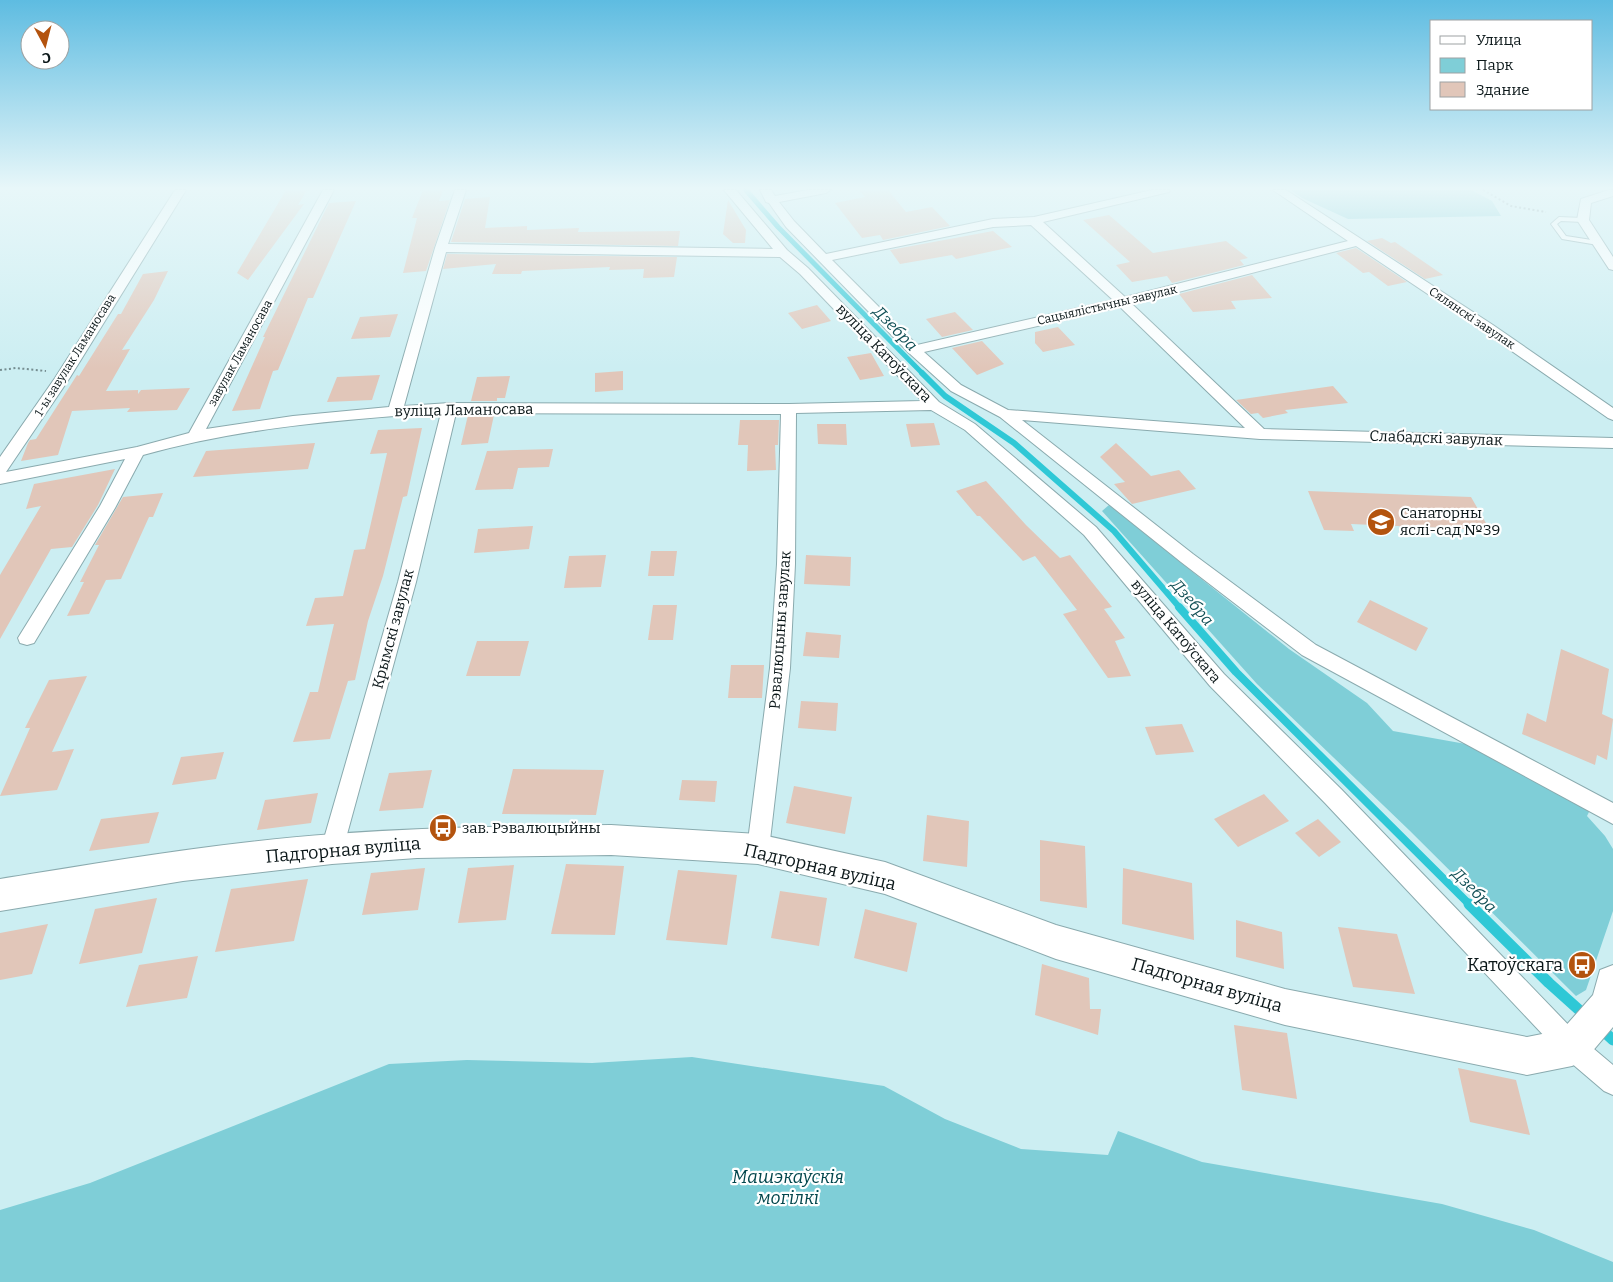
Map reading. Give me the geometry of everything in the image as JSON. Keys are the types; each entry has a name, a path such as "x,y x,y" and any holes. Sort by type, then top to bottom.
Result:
{"street":[{"name":"1-ы завулак Ламаносава","path":"0,469 62,379 143,250"},
{"name":"завулак Ламаносава","path":"195,436 296,250"},
{"path":"395,410 440,250"},
{"path":"566,250 783,253"},
{"name":"вуліца Катоўскага","path":"780,250 845,312 934,405 970,427 1090,531 1217,680 1578,1041 1613,1082"},
{"name":"вуліца Катоўскага","path":"816,250 914,350 956,388 1005,414 1187,558 1309,650 1613,814"},
{"path":"824,258 863,250"},
{"path":"1066,250 1123,302 1260,434"},
{"name":"Сацыялістычны завулак","path":"914,350 1123,302 1326,250"},
{"name":"Сялянскі завулак","path":"1369,250 1488,328 1613,415"},
{"path":"1602,250 1613,266"},
{"name":"вуліца Ламаносава","path":"0,479 137,452 195,436 293,421 395,410 450,408 789,409 934,405"},
{"name":"Крымскі завулак","path":"332,849 407,582 450,408"},
{"name":"Рэвалюцыны завулак","path":"758,849 780,668 786,564 789,409"},
{"name":"Слабадскі завулак","path":"1005,414 1260,434 1613,443"},
{"path":"27,638 108,508 137,452"},
{"name":"Падгорная вуліца","path":"0,895 183,865 332,849 417,843 611,840 758,849 885,878 1056,942 1285,1007 1526,1056 1578,1041"},
{"path":"1578,1041 1611,993"}],"path":[{"path":"0,370 38,368 53,372 62,379"}],"green space":[{"path":"1109,505 1289,649 1367,703 1393,731 1477,746 1571,798 1589,812 1587,816 1605,836 1613,849 1613,911 1586,990 1576,996 1409,830 1257,684 1102,511"},
{"name":"Машэкаўскія могілкі","path":"692,1057 884,1086 945,1119 1021,1149 1108,1155 1118,1131 1202,1162 1442,1204 1534,1230 1613,1262 1613,1282 0,1282 0,1210 90,1183 389,1064 467,1060 592,1063"}],"building":[{"path":"251,250 270,250 248,280 237,273"},
{"path":"306,250 334,250 313,298 308,298 278,370 273,371 260,409 232,411 265,337 263,337"},
{"path":"409,250 433,250 426,271 403,273"},
{"path":"890,250 999,250 956,259 952,255 900,264"},
{"path":"1116,250 1149,250 1153,253 1172,250 1237,250 1248,258 1240,260 1244,265 1172,283 1167,276 1132,282 1116,265 1130,262"},
{"path":"1359,250 1407,282 1388,286 1369,272 1363,273 1336,253"},
{"path":"1380,250 1406,250 1443,275 1425,279"},
{"path":"447,254 677,257 674,277 643,278 644,269 609,270 610,267 522,271 521,274 492,274 496,264 443,269"},
{"path":"168,271 154,300 122,350 130,349 106,391 138,390 138,394 141,390 190,388 177,410 127,412 130,408 72,411 58,455 21,461 28,443 30,440 36,439 77,375 79,376 118,314 121,314 143,274"},
{"path":"1252,275 1272,298 1231,301 1236,309 1193,312 1179,294"},
{"path":"817,305 831,321 802,329 788,313"},
{"path":"955,312 973,330 942,337 926,319"},
{"path":"398,314 390,337 351,339 360,317"},
{"path":"1058,327 1075,345 1043,352 1035,343 1035,332"},
{"path":"982,341 1004,364 977,375 952,348"},
{"path":"871,353 884,376 860,380 847,357"},
{"path":"623,371 623,390 595,392 595,373"},
{"path":"380,375 372,400 327,402 337,377"},
{"path":"510,376 505,398 497,398 497,401 471,401 477,377"},
{"path":"1333,386 1348,403 1285,410 1288,413 1263,418 1258,413 1251,414 1236,400"},
{"path":"468,415 494,415 488,443 461,445"},
{"path":"740,420 779,420 778,445 775,445 776,470 747,471 748,445 738,445"},
{"path":"934,423 940,445 911,447 906,424"},
{"path":"817,424 846,424 847,445 818,444"},
{"path":"422,428 407,496 403,497 383,576 368,621 355,680 348,681 330,739 293,742 310,692 318,692 334,624 306,626 315,598 343,596 354,550 365,549 387,453 370,454 378,430"},
{"path":"315,443 308,469 193,477 206,451"},
{"path":"1116,443 1151,476 1179,470 1196,489 1132,504 1114,484 1125,482 1100,457"},
{"path":"553,449 549,467 518,468 513,489 475,490 487,451"},
{"path":"115,469 98,505 72,547 51,549 0,639 0,575 41,506 26,509 34,484"},
{"path":"986,481 1026,525 1060,558 1070,555 1112,607 1104,609 1125,638 1115,641 1131,676 1108,678 1063,614 1077,610 1035,556 1023,561 980,516 977,516 956,491"},
{"path":"1308,491 1471,497 1490,530 1351,524 1354,531 1324,530"},
{"path":"163,493 153,517 149,517 121,579 106,580 89,614 67,616 84,582 80,582 99,545 95,545 123,497"},
{"path":"533,526 529,549 474,553 478,529"},
{"path":"651,551 677,551 674,576 648,576"},
{"path":"606,555 601,587 564,588 569,556"},
{"path":"806,555 851,557 850,586 804,584"},
{"path":"1370,600 1428,628 1416,651 1357,622"},
{"path":"653,605 677,605 673,640 648,640"},
{"path":"806,632 841,635 839,658 803,656"},
{"path":"477,641 529,641 520,676 466,676"},
{"path":"1561,649 1609,669 1602,714 1613,719 1607,760 1597,755 1595,765 1522,734 1527,713 1546,722"},
{"path":"731,665 764,665 762,698 728,698"},
{"path":"87,676 52,752 74,749 57,790 0,796 30,728 25,728 49,680"},
{"path":"801,701 838,703 836,731 798,728"},
{"path":"1182,724 1194,752 1156,755 1145,727"},
{"path":"224,752 216,779 172,785 181,757"},
{"path":"513,769 604,770 596,815 502,814"},
{"path":"432,770 423,808 379,811 389,773"},
{"path":"682,780 717,781 715,802 679,800"},
{"path":"794,786 852,797 845,834 786,823"},
{"path":"318,793 311,823 257,830 265,800"},
{"path":"1264,794 1289,821 1238,847 1214,819"},
{"path":"159,812 149,843 89,851 101,819"},
{"path":"927,815 969,821 967,867 923,861"},
{"path":"1318,819 1341,842 1319,857 1295,833"},
{"path":"1040,840 1085,846 1087,908 1040,901"},
{"path":"566,864 624,866 615,935 551,934"},
{"path":"514,865 506,920 458,923 468,868"},
{"path":"425,868 418,910 362,915 371,873"},
{"path":"1123,868 1192,883 1194,940 1122,924"},
{"path":"678,870 737,875 727,945 666,940"},
{"path":"308,879 294,941 215,952 231,889"},
{"path":"780,891 827,898 819,946 771,938"},
{"path":"157,898 142,953 79,964 95,909"},
{"path":"865,909 917,923 907,972 854,958"},
{"path":"1236,920 1282,932 1284,969 1236,957"},
{"path":"48,924 32,974 0,980 0,933"},
{"path":"1338,927 1397,934 1415,994 1353,987"},
{"path":"198,956 187,998 126,1007 139,965"},
{"path":"1042,964 1089,978 1090,1009 1101,1009 1098,1035 1035,1015"},
{"path":"1234,1025 1287,1033 1297,1099 1242,1090"},
{"path":"1458,1068 1516,1080 1530,1135 1470,1122"}],"waterway":[{"name":"Дзебра","path":"801,250 923,374"},
{"name":"Дзебра","path":"923,374 945,396 1014,443 1114,531 1180,608"},
{"name":"Дзебра","path":"1179,607 1236,672 1470,905"},
{"name":"Дзебра","path":"1469,904 1549,983 1587,1017"},
{"name":"Дзебра","path":"1600,1028 1613,1040"}],"place":[{"name":"Санаторны яслі-сад №39","path":"1381,522"},
{"name":"зав. Рэвалюцыйны","path":"443,828"},
{"name":"Катоўскага","path":"1582,965"}]}
